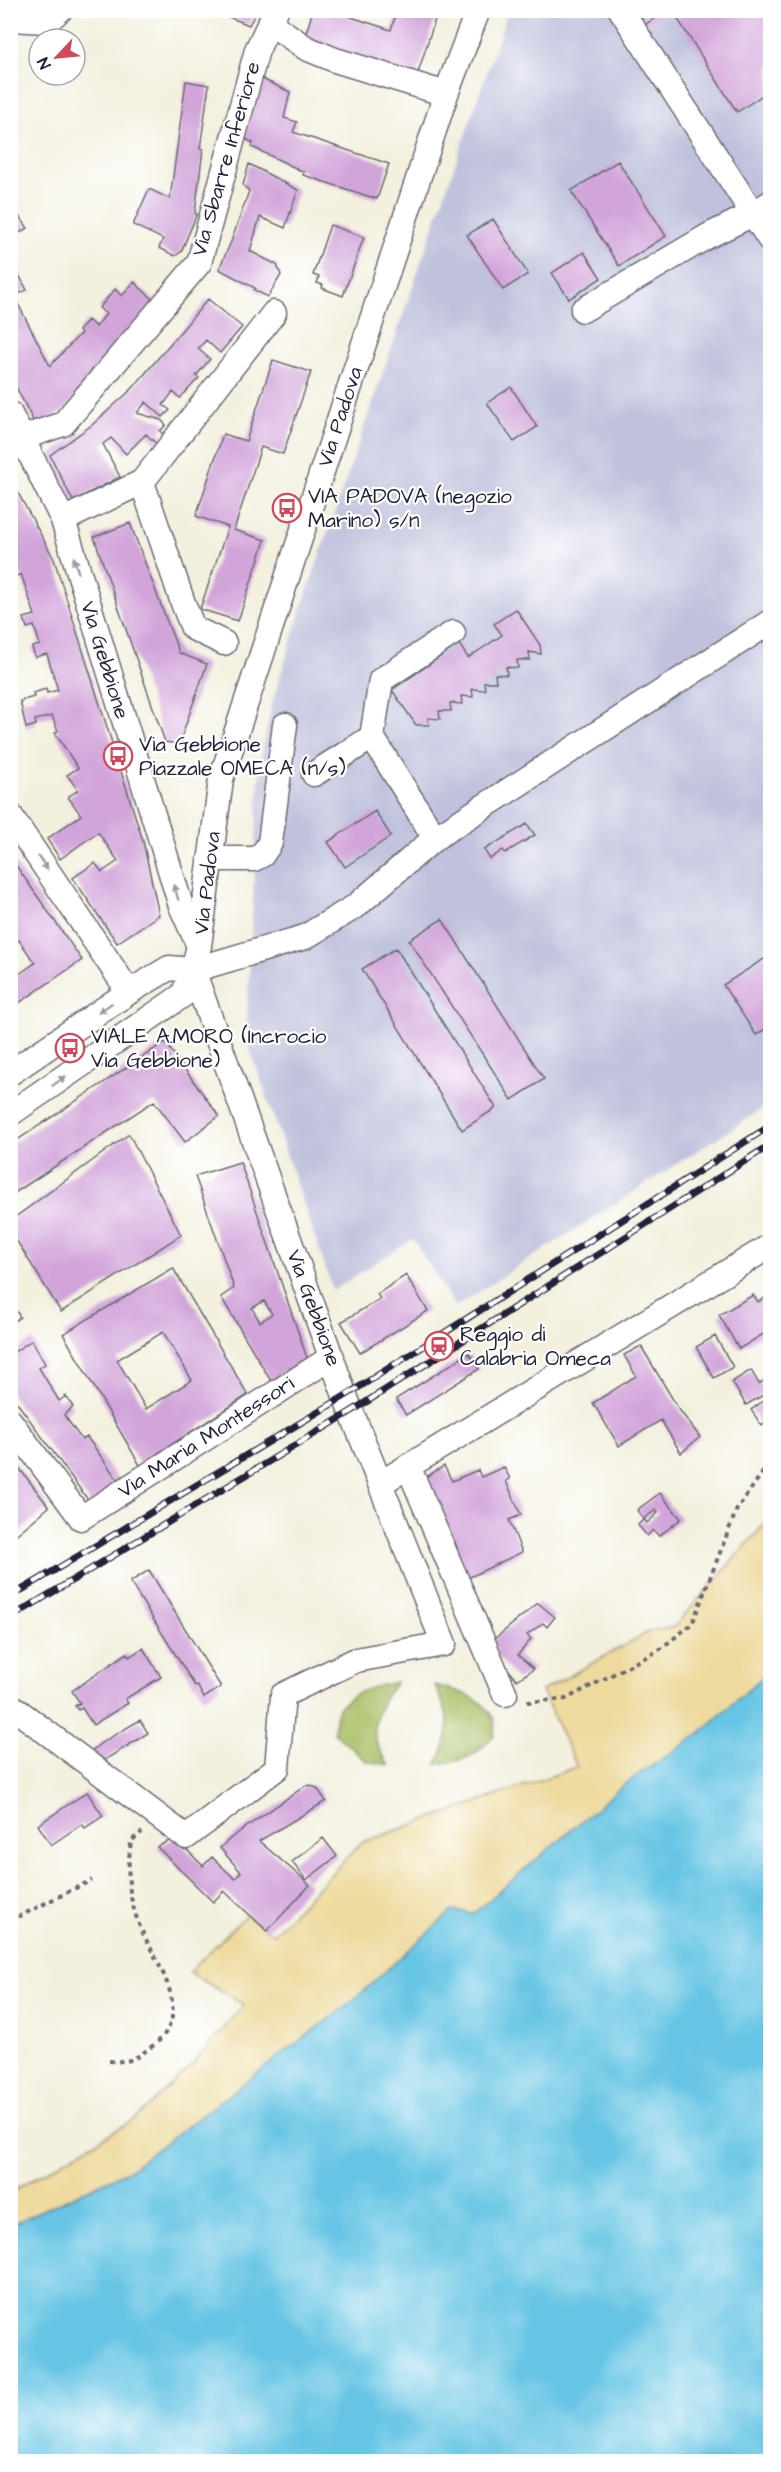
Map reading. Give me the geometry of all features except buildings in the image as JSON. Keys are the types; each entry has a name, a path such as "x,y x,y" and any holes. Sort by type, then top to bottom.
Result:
{"street":[{"path":"10,19 47,21 60,10"},
{"name":"Via Padova","path":"10,1114 183,995 199,946 222,779 446,94 478,10"},
{"path":"621,10 762,209 771,240"},
{"path":"273,17 306,48 335,60 446,94"},
{"name":"Via Sbarre Inferiore","path":"17,440 63,424 198,263 257,50 273,17"},
{"path":"583,310 708,236 762,209"},
{"path":"63,520 142,482 274,313"},
{"name":"Via Gebbione","path":"10,414 17,440 63,520 181,906 199,946"},
{"path":"142,482 193,628 224,644"},
{"path":"13,1067 169,968 193,970 305,937 356,906 435,838 771,622"},
{"path":"435,838 372,737 381,680 453,633"},
{"path":"210,859 254,859 262,855 270,843 285,725"},
{"path":"314,774 372,737"},
{"path":"10,815 129,992"},
{"name":"Via Gebbione","path":"160,1818 186,1837 278,1768 283,1695 356,1660 444,1644 332,1357 193,970"},
{"path":"381,1483 771,1246"},
{"name":"Via Maria Montessori","path":"10,1421 81,1518 332,1357"},
{"path":"408,1466 505,1694"},
{"path":"10,1704 160,1818"}],"path":[{"path":"505,1694 530,1703 566,1700 659,1650 692,1624 737,1509 771,1462"},
{"path":"109,2061 130,2062 162,2040 172,2016 171,1992 137,1921 127,1880 131,1841 160,1818"},
{"path":"10,1921 92,1880"}],"shaded area":[{"path":"508,11 770,11 770,1104 455,1307 413,1239 333,1290 246,1037 260,761 272,702 304,601"}],"green space":[{"path":"396,1682 382,1703 375,1723 377,1743 389,1765 366,1761 334,1733 336,1714 340,1706 354,1695"},
{"path":"435,1685 460,1692 477,1700 490,1713 494,1721 494,1735 469,1757 437,1764 446,1741 448,1724"}],"sand":[{"path":"770,1518 770,1670 698,1735 626,1783 474,1913 452,1912 349,2004 129,2170 11,2225 11,2192 135,2119 191,2066 244,2005 189,1972 246,1915 273,1934 361,1843 577,1767 542,1691 650,1631 674,1627"}],"water":[{"path":"770,1670 770,2461 11,2461 11,2225 129,2170 349,2004 452,1911 474,1913 626,1783 698,1735"}],"railway":[{"path":"10,1597 345,1396 770,1126"},
{"path":"10,1618 352,1411 770,1145"}],"place":[{"name":"VIA PADOVA (negozio Marino) s/n","path":"287,508"},
{"name":"Via Gebbione Piazzale OMECA (n/s)","path":"118,756"},
{"name":"VIALE A.MORO (Incrocio Via Gebbione)","path":"70,1048"},
{"name":"Reggio di Calabria Omeca","path":"439,1346"}]}
